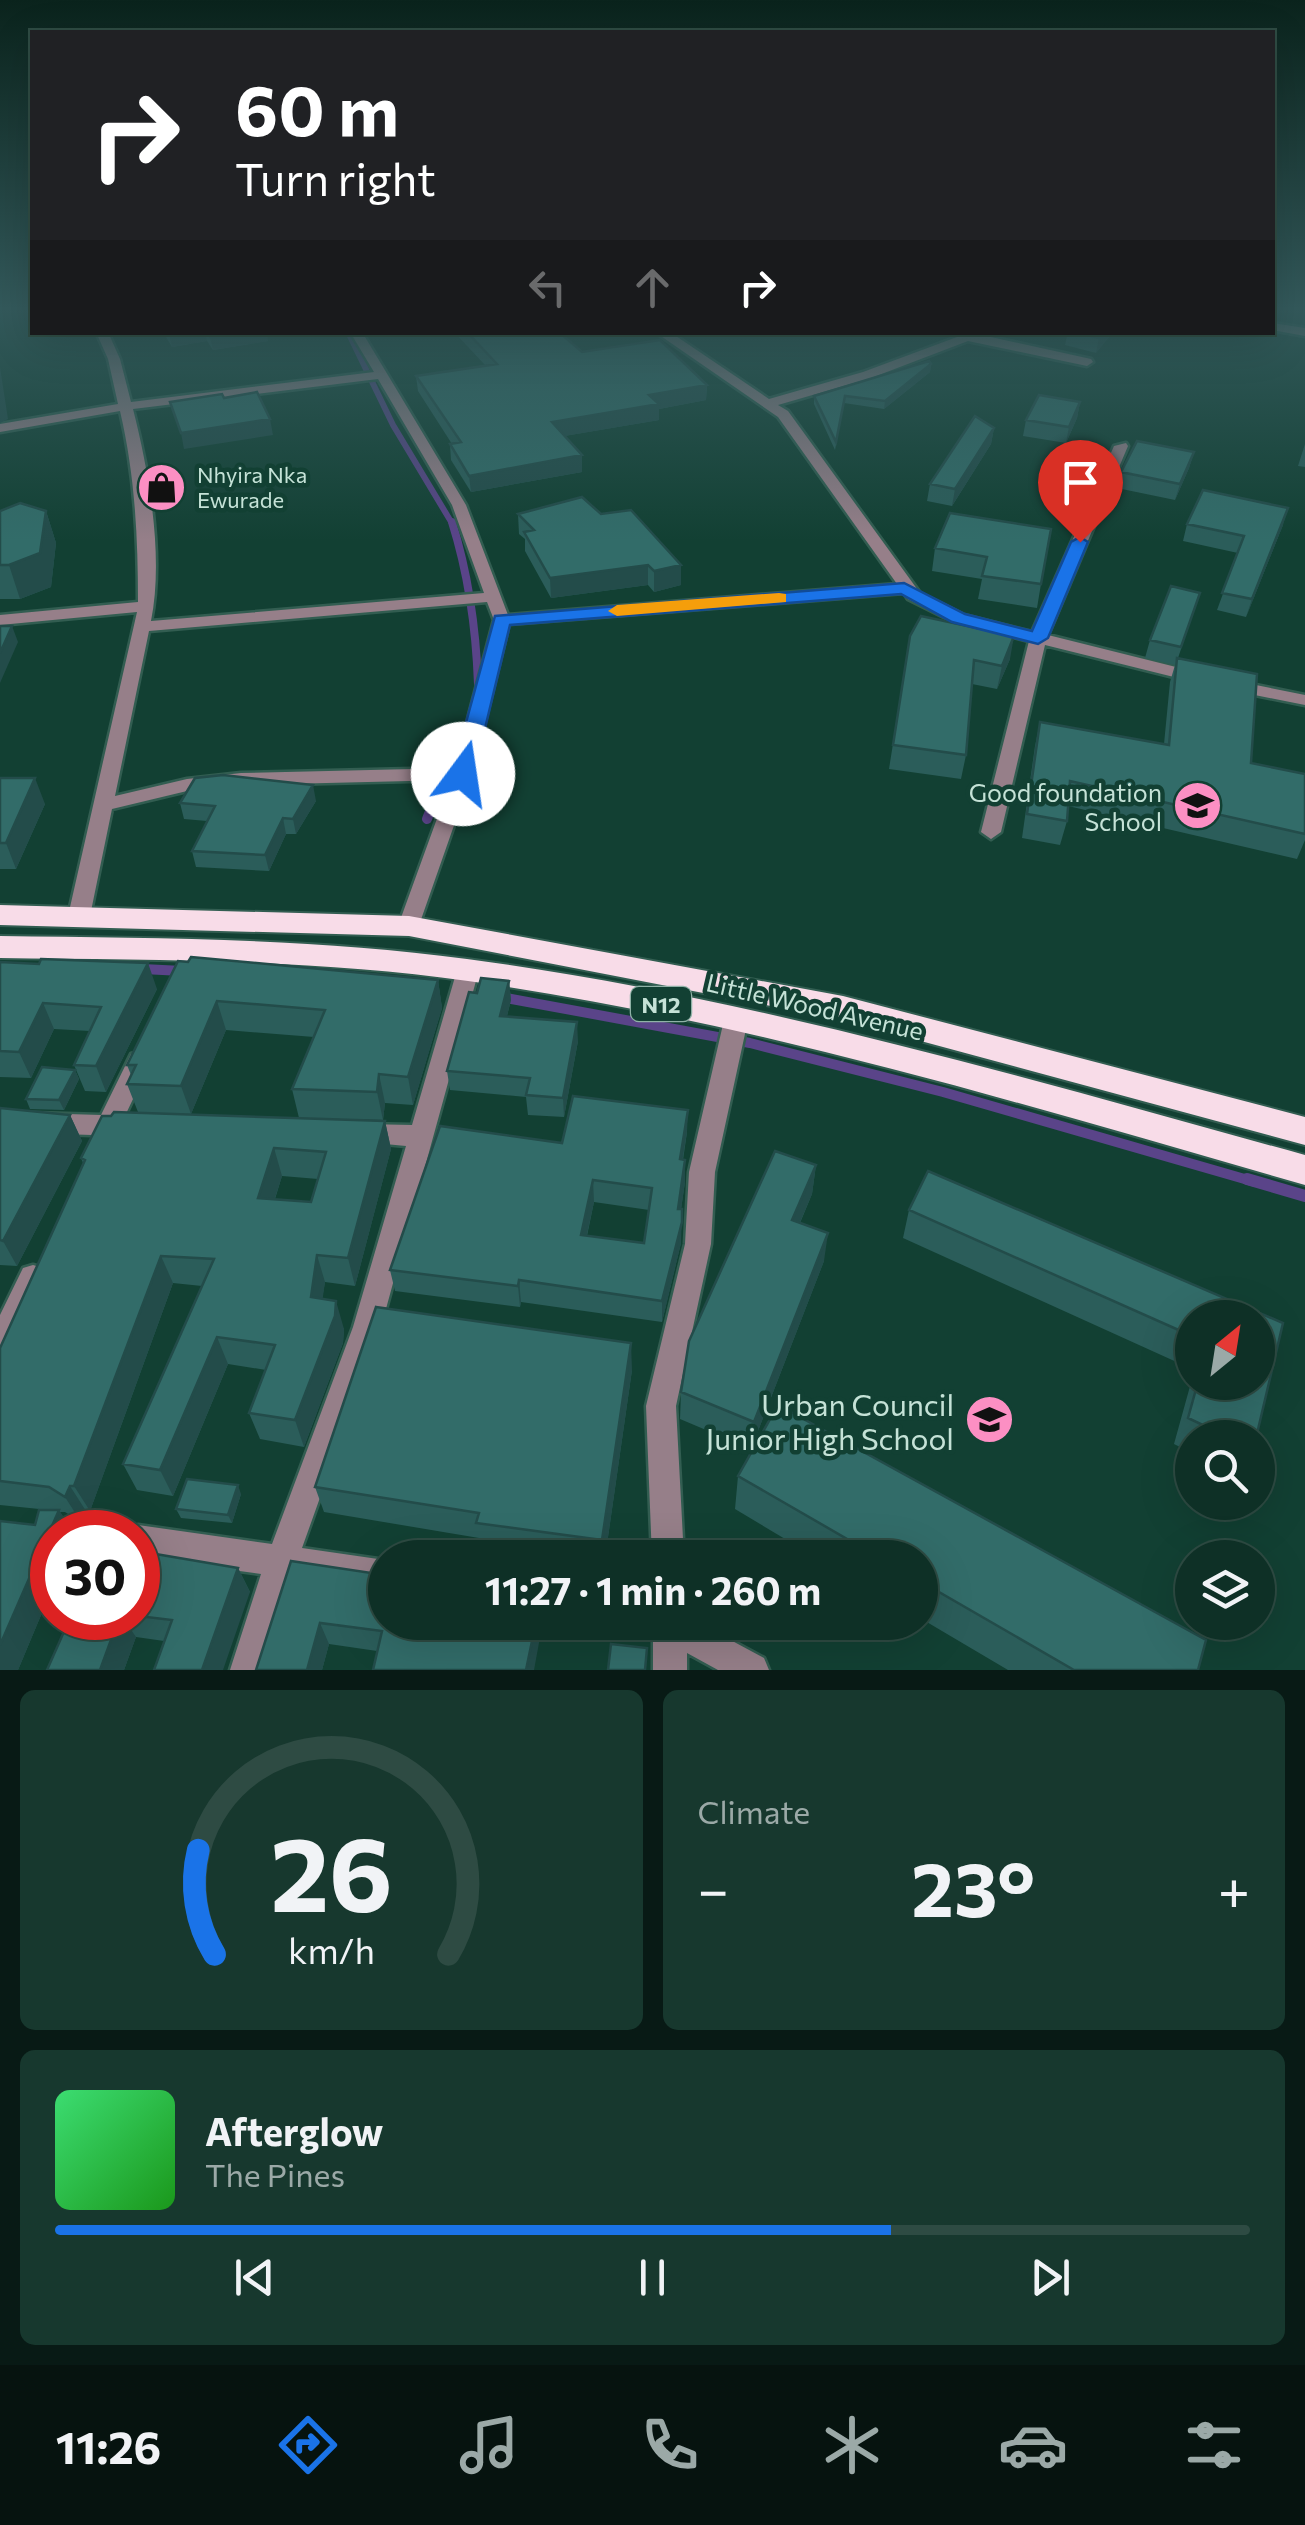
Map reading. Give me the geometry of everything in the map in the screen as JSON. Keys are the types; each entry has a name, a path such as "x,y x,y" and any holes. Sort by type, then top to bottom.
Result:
{"highway":[{"name":"Little Wood Avenue","path":"0,915 409,926 843,1008 1301,1130"},
{"name":"Little Wood Avenue","path":"0,947 187,960 300,955 468,970 605,992 950,1071 1305,1170"}],"street":[{"path":"79,916 146,606 146,528 121,385"},
{"path":"0,428 127,406 300,385"},
{"path":"388,385 459,505 502,620 463,774 409,926"},
{"path":"742,385 769,403 792,426 904,588 958,618 1142,666 1305,700"},
{"path":"769,403 832,385"},
{"path":"991,832 1038,638 1121,446"},
{"path":"502,620 904,588"},
{"path":"142,627 495,597"},
{"path":"0,620 146,606"},
{"path":"103,805 187,786 241,779 463,774"},
{"path":"247,1670 282,1558 367,1327 468,970"},
{"path":"667,1540 661,1406 698,1244 702,1172 736,1020"},
{"path":"92,1159 150,1038"},
{"path":"0,1122 148,1127"},
{"path":"343,1134 421,1136"},
{"path":"0,1346 41,1261"},
{"path":"160,1544 368,1573"},
{"path":"669,1640 670,1670"},
{"path":"698,1640 752,1670"}],"building":[{"path":"422,385 707,385 649,395 659,404 552,422 582,455 469,476 450,444 461,442"},
{"path":"850,385 905,385 885,401 845,396 836,442 814,396"},
{"path":"257,392 270,419 181,433 170,402 222,394 224,398"},
{"path":"1039,395 1080,402 1069,427 1026,420"},
{"path":"975,416 994,428 955,489 930,484"},
{"path":"1137,441 1194,452 1180,484 1121,472"},
{"path":"1203,490 1288,508 1252,599 1222,593 1244,536 1187,524"},
{"path":"582,497 601,514 631,510 681,565 654,571 648,565 550,578 524,532 534,530 518,514"},
{"path":"20,503 46,511 40,553 0,565 0,511"},
{"path":"950,513 1051,529 1041,584 982,576 987,557 935,548"},
{"path":"1171,586 1200,593 1181,647 1150,640"},
{"path":"921,616 1014,636 1002,666 974,660 966,755 893,745 910,636"},
{"path":"0,626 12,626 0,653"},
{"path":"1177,658 1257,674 1251,763 1305,774 1305,834 1070,781 1067,821 1027,814 1040,722 1169,745"},
{"path":"223,775 313,785 293,819 283,818 265,855 192,851 215,806 180,803 195,778"},
{"path":"0,778 35,778 6,843 0,843"},
{"path":"191,957 438,980 408,1077 379,1074 377,1092 292,1089 325,1010 217,1001 181,1086 127,1084 136,1065 127,1065 178,961 188,962"},
{"path":"41,959 148,963 96,1066 74,1065 101,1007 43,1003 19,1052 0,1051 0,962 39,964"},
{"path":"481,978 509,981 500,1016 577,1022 563,1098 526,1095 530,1078 447,1071 469,992 477,993"},
{"path":"42,1067 75,1070 59,1100 26,1099"},
{"path":"573,1096 688,1110 680,1159 685,1160 678,1209 682,1209 682,1222 662,1301 519,1280 518,1286 390,1270 440,1126 562,1143","holes":["593,1180 652,1188 644,1243 581,1235"]},
{"path":"0,1108 70,1115 3,1241 0,1240"},
{"path":"114,1112 385,1121 348,1258 317,1255 311,1297 336,1301 335,1316 295,1420 249,1413 275,1345 217,1337 160,1470 123,1464 214,1259 161,1256 74,1486 70,1486 65,1497 49,1487 0,1481 0,1348 85,1160 81,1158 102,1116","holes":["274,1148 326,1152 311,1202 258,1198"]},
{"path":"775,1151 816,1165 792,1220 828,1233 754,1422 681,1392 689,1341"},
{"path":"928,1171 1229,1300 1175,1300 1175,1328 909,1210"},
{"path":"376,1307 631,1343 602,1540 476,1523 479,1513 315,1487"},
{"path":"1275,1320 1283,1323 1275,1357"},
{"path":"1193,1400 1265,1400 1260,1420 1188,1418"},
{"path":"778,1405 1175,1623 1175,1640 1206,1640 1198,1670 1074,1670 938,1591 938,1540 849,1540 738,1476"},
{"path":"187,1479 238,1485 228,1515 176,1509"},
{"path":"0,1521 30,1524 30,1576 0,1645"},
{"path":"160,1555 238,1568 202,1670 154,1670 172,1620 160,1619"},
{"path":"291,1561 368,1572 368,1629 320,1623 307,1670 256,1670"},
{"path":"60,1640 111,1640 100,1670 47,1670"},
{"path":"380,1640 532,1640 526,1670 373,1670"},
{"path":"611,1644 647,1648 645,1670 608,1670"}],"waterway":[{"path":"374,385 453,524"},
{"path":"453,524 471,602 478,684"},
{"path":"431,809 466,728"},
{"path":"427,819 432,806"},
{"path":"143,969 182,971"},
{"path":"501,997 750,1043 943,1092 1255,1182"},
{"path":"1247,1179 1305,1196"}],"slow traffic":[{"path":"617,611 779,598"}],"place":[{"name":"Nhyira Nka Ewurade","path":"162,487"},
{"name":"Good foundation School","path":"1197,806"},
{"name":"Urban Council Junior High School","path":"989,1420"}],"route":[{"path":"463,774 502,620 904,588 958,618 1038,638 1080,542"}]}
